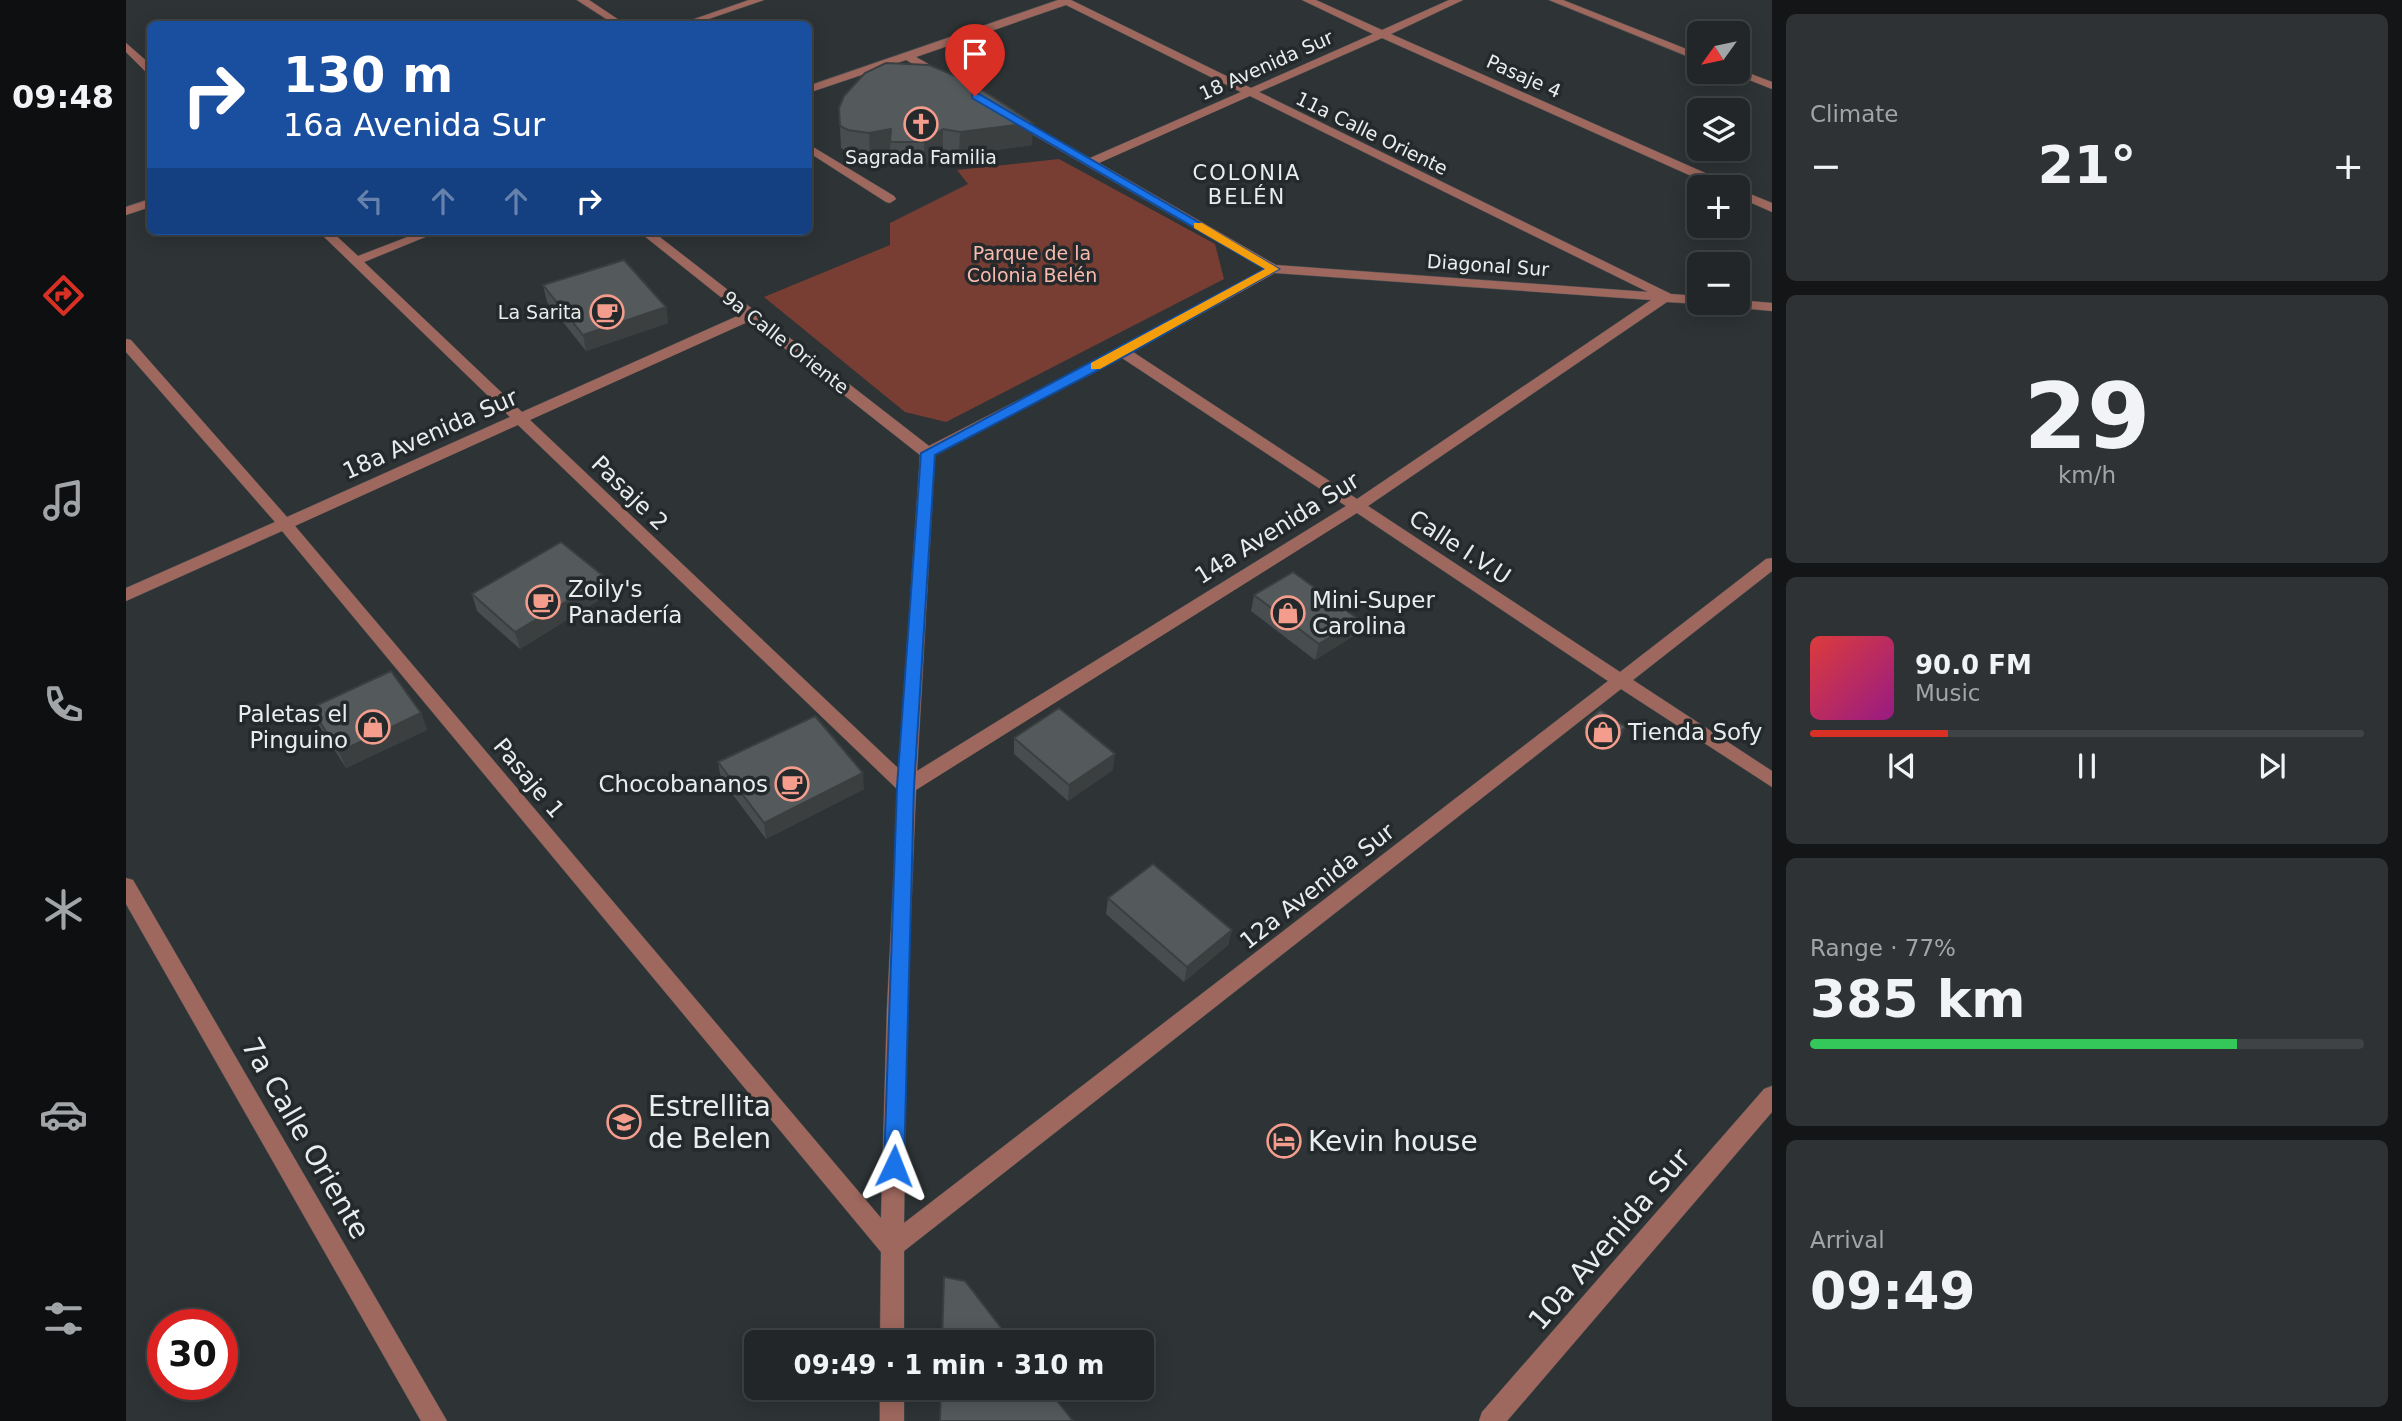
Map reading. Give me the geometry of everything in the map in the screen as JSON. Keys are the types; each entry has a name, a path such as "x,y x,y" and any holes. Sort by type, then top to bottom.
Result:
{"street":[{"path":"582,0 615,21"},
{"path":"694,21 759,0"},
{"name":"Pasaje 4","path":"1307,0 1699,175"},
{"name":"18 Avenida Sur","path":"1090,163 1458,0"},
{"path":"1554,0 1687,53"},
{"path":"812,89 1065,1"},
{"name":"11a Calle Oriente","path":"1065,1 1666,296"},
{"path":"126,46 147,67"},
{"path":"907,56 953,82"},
{"path":"126,64 139,60"},
{"path":"1750,78 1772,86"},
{"path":"998,109 1273,269"},
{"path":"812,150 890,199"},
{"path":"1750,198 1772,208"},
{"path":"126,211 147,204"},
{"name":"Pasaje 2","path":"328,235 906,787"},
{"path":"356,261 424,235"},
{"name":"9a Calle Oriente","path":"649,235 928,453"},
{"path":"892,1330 891,1247 906,787 928,453 1123,352 1273,269"},
{"name":"Diagonal Sur","path":"1273,269 1687,299"},
{"name":"14a Avenida Sur","path":"906,787 1357,506 1666,296"},
{"path":"1750,305 1772,307"},
{"name":"18a Avenida Sur","path":"126,595 752,315"},
{"name":"Pasaje 1","path":"126,342 284,523 891,1247"},
{"name":"Calle I.V.U","path":"1123,352 1772,780"},
{"name":"12a Avenida Sur","path":"891,1247 1772,563"},
{"name":"7a Calle Oriente","path":"126,886 428,1418"},
{"name":"10a Avenida Sur","path":"1491,1421 1770,1101"},
{"path":"892,1400 892,1421"}],"green space":[{"name":"Parque de la Colonia Belén","path":"1059,159 1215,244 1224,279 946,422 905,412 764,297 890,245 890,223 968,184 957,170"}],"building":[{"path":"886,63 929,65 968,81 1033,123 960,132 943,129 924,142 890,142 891,129 869,133 840,126 839,108 844,96 865,73"},
{"name":"La Sarita","path":"624,260 666,307 583,335 543,285"},
{"name":"Zoily's Panadería","path":"561,542 606,578 515,632 472,594"},
{"path":"1293,572 1358,619 1319,644 1254,595"},
{"name":"Paletas el Pinguino","path":"391,671 421,713 339,752 311,708"},
{"path":"1059,708 1115,754 1069,785 1014,738"},
{"path":"1600,710 1626,727 1613,737 1588,720"},
{"name":"Chocobananos","path":"815,716 863,773 764,823 718,762"},
{"path":"1153,864 1232,930 1187,967 1108,898"},
{"path":"944,1277 965,1281 1003,1330 942,1330"},
{"path":"941,1400 1056,1400 1073,1421 940,1421"}],"slow traffic":[{"path":"1095,366 1273,269 1198,225"}],"place":[{"name":"Sagrada Familia","path":"921,124"},
{"name":"La Sarita","path":"607,312"},
{"name":"Zoily's Panadería","path":"543,602"},
{"name":"Mini-Super Carolina","path":"1288,613"},
{"name":"Paletas el Pinguino","path":"373,727"},
{"name":"Tienda Sofy","path":"1603,732"},
{"name":"Chocobananos","path":"792,784"},
{"name":"Estrellita de Belen","path":"624,1122"},
{"name":"Kevin house","path":"1284,1141"}],"district":[{"name":"COLONIA BELÉN","path":"1247,185"}],"route":[{"path":"894,1166 906,787 928,453 1123,352 1273,269 975,96"}]}
